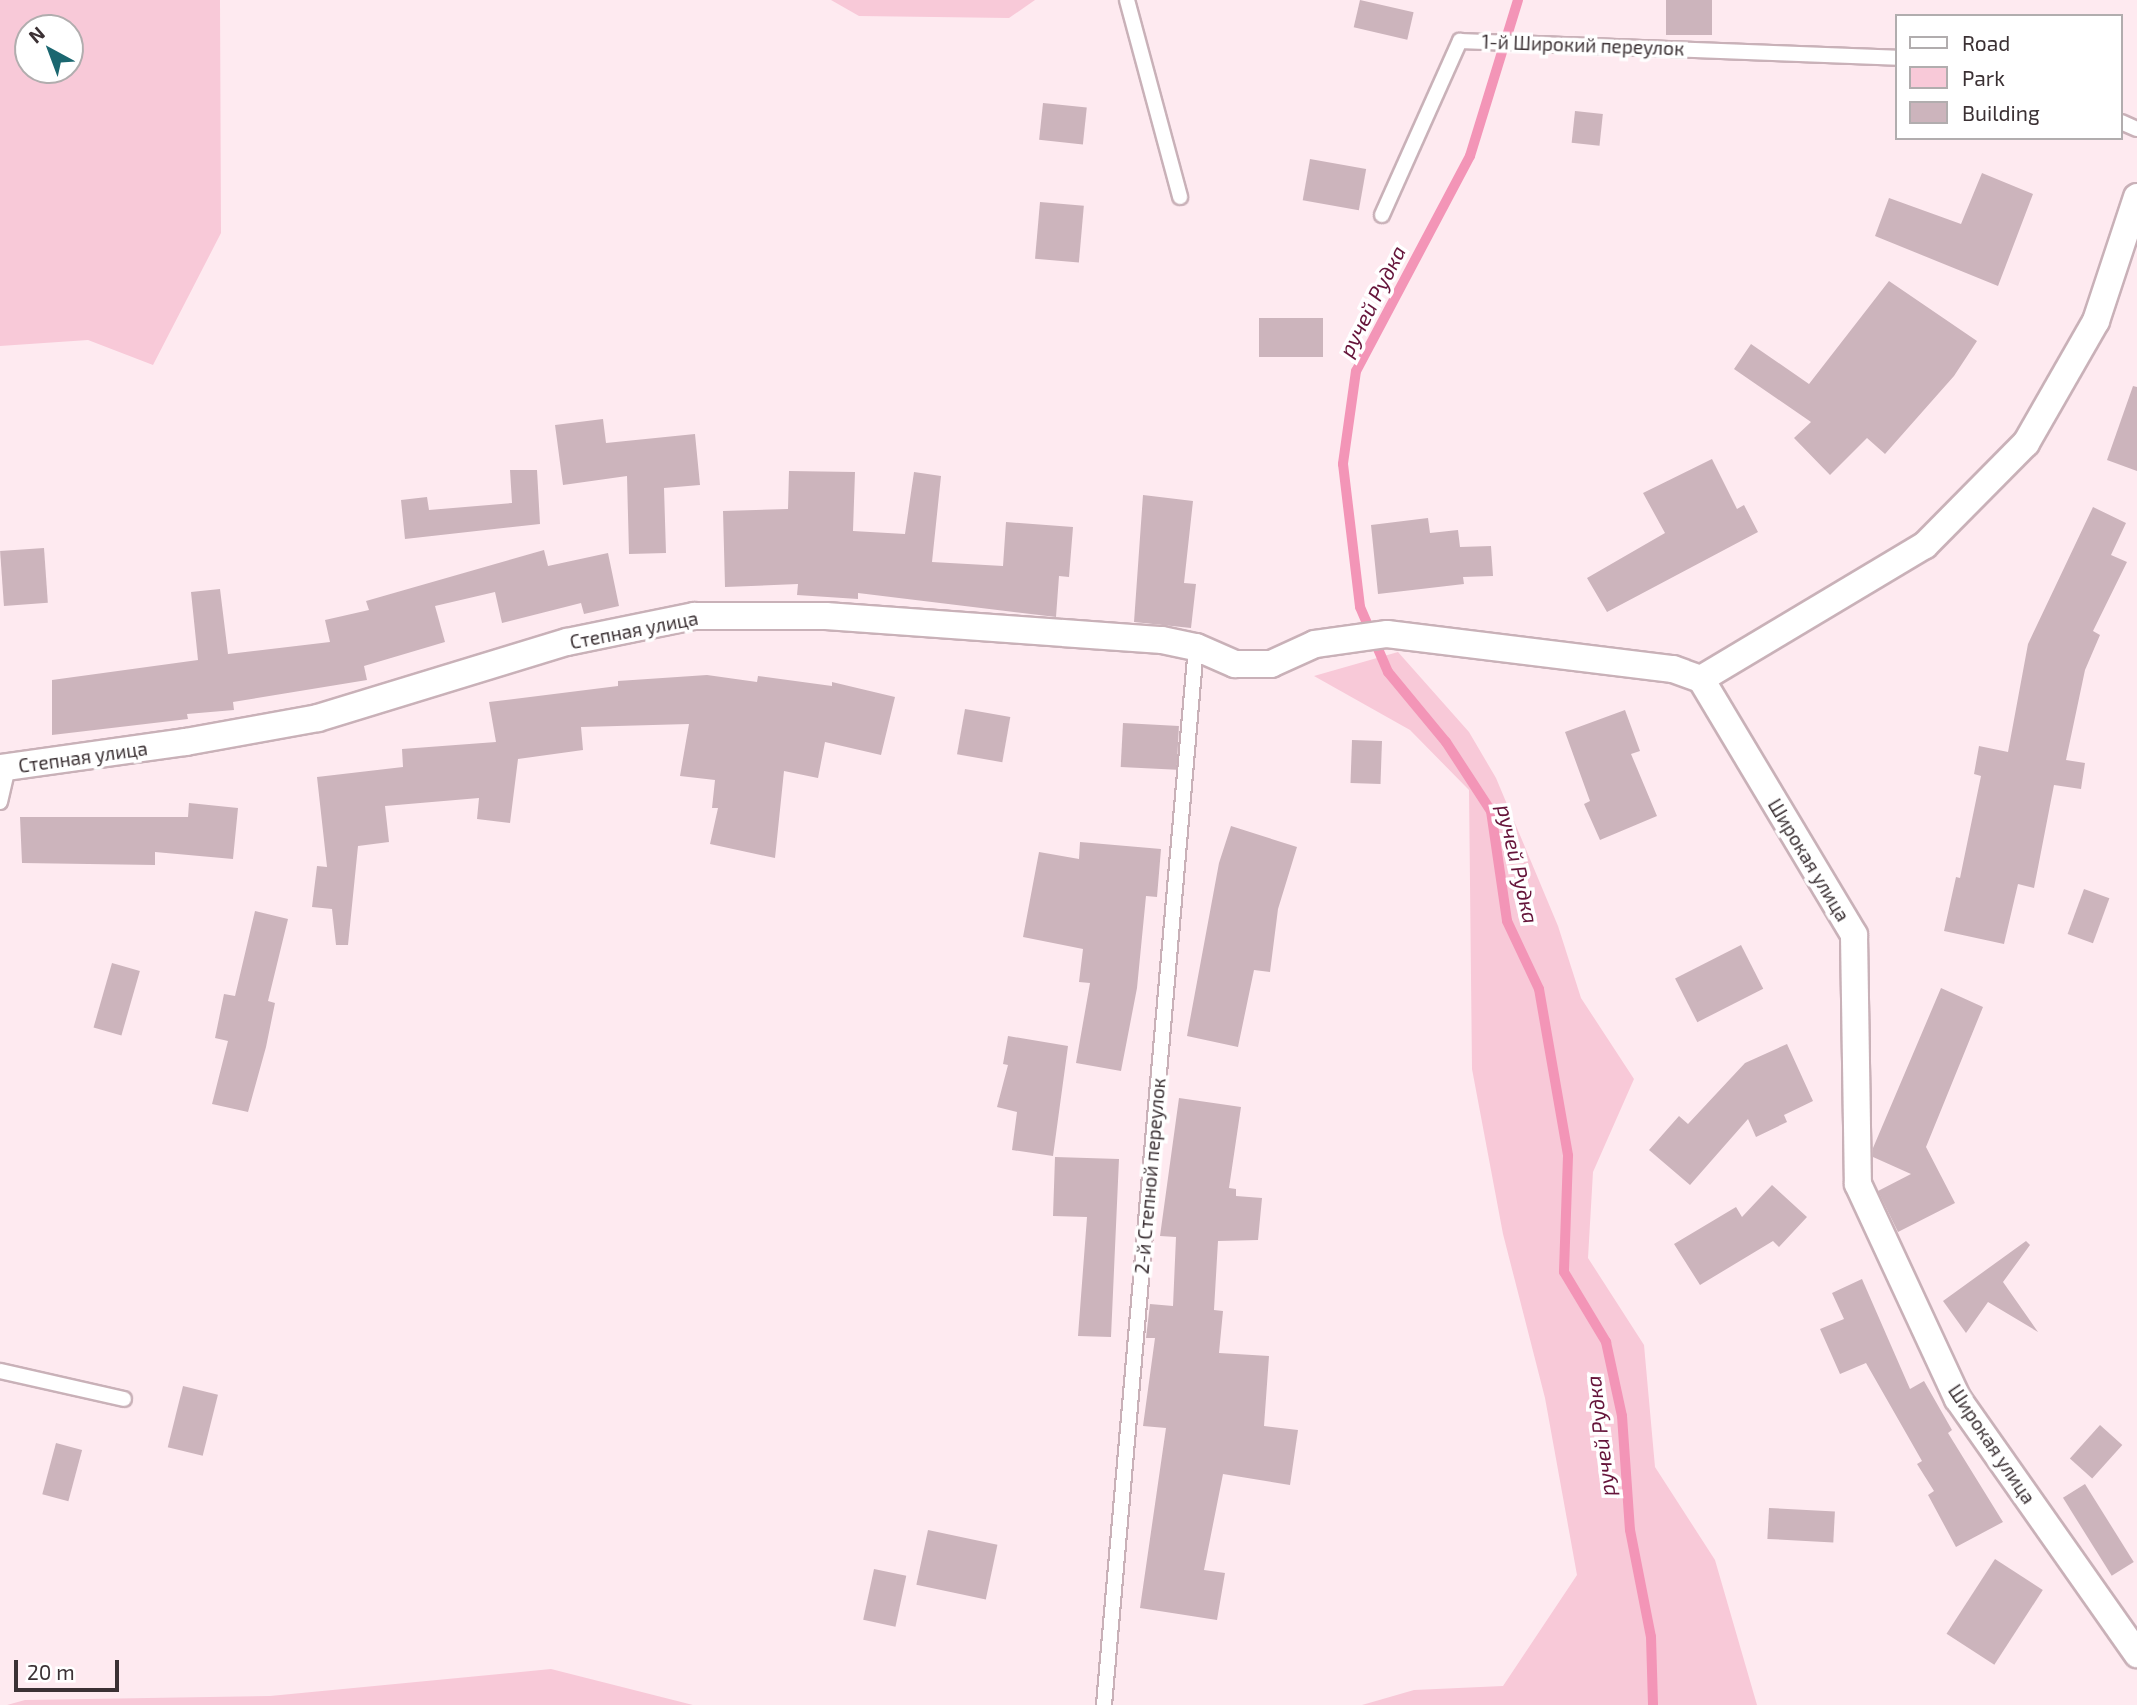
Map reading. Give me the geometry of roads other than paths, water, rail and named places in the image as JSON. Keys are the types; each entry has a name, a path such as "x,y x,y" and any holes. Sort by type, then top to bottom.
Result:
{"street":[{"path":"1701,679 1925,545 2026,443 2096,321 2137,197"},
{"name":"Степная улица","path":"4,768 317,718 567,642 694,617 826,616 1162,640 1196,647 1236,664 1271,664 1315,644 1387,634 1673,669 1701,679"},
{"name":"Широкая улица","path":"1701,679 1854,935 1858,1184 1958,1399 2137,1654"}],"lane":[{"path":"1127,0 1180,197"},
{"name":"1-й Широкий переулок","path":"1382,215 1460,41 1896,58"},
{"name":"2-й Степной переулок","path":"1104,1705 1196,647"},
{"path":"0,802 4,768"},
{"path":"0,1371 124,1399"}],"waterway":[{"name":"ручей Рудка","path":"1518,0 1470,156 1356,371 1343,464 1360,607 1388,672 1446,742 1491,811 1507,921 1539,989 1568,1156 1564,1272 1606,1342 1622,1416 1630,1530 1651,1637 1653,1705"}]}
